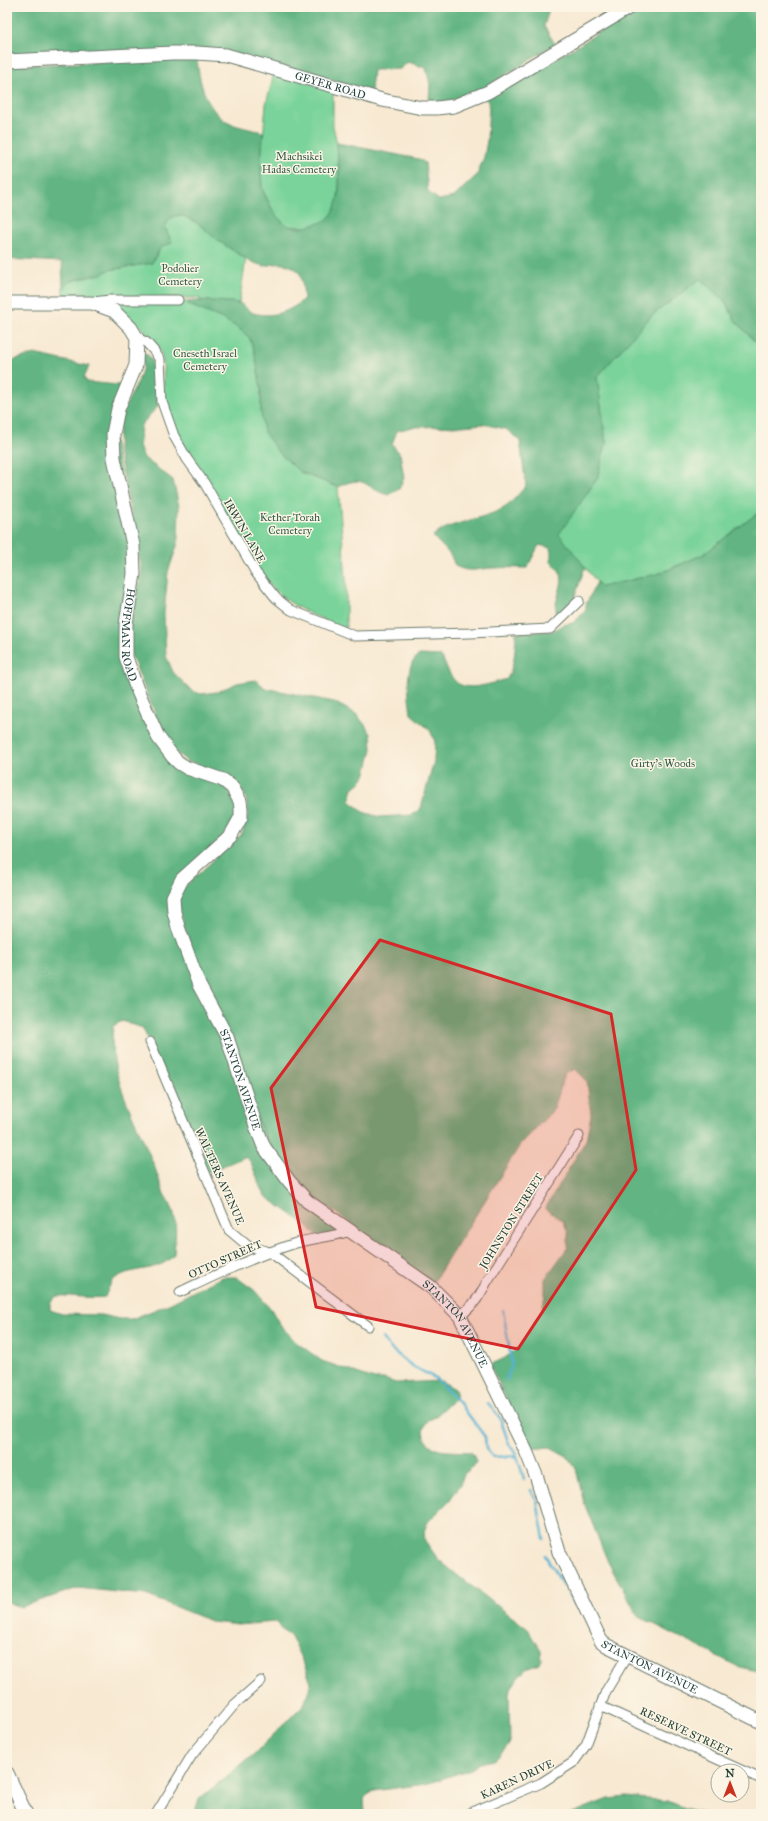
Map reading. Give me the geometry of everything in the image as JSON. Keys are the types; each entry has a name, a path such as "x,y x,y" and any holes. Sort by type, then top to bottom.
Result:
{"street":[{"name":"GEYER ROAD","path":"7,61 173,53 226,55 382,100 422,108 437,108 454,106 488,92 630,7"},
{"path":"7,303 92,303 110,300 178,300"},
{"path":"92,303 114,311 127,323 137,338"},
{"name":"IRWIN LANE","path":"137,338 146,342 160,360 162,402 174,436 187,459 205,484 256,573 276,598 291,610 354,636 471,633 550,629 578,601"},
{"name":"HOFFMAN ROAD","path":"137,338 136,365 118,409 113,434 114,458 133,545 134,574 126,624 126,657 136,687 158,738 179,763 187,768 223,780 232,787 240,801 241,808 241,817 231,835 182,879 173,897"},
{"name":"STANTON AVENUE","path":"173,897 174,912 190,964 199,986 227,1037 264,1147 289,1181 307,1201 431,1287 460,1316 538,1478 559,1552 601,1641 627,1656 761,1722"},
{"name":"WALTERS AVENUE","path":"150,1042 229,1230 248,1246 270,1252 368,1326"},
{"name":"JOHNSTON STREET","path":"460,1316 473,1306 480,1296 488,1280 580,1136"},
{"name":"OTTO STREET","path":"180,1292 256,1256 298,1242 338,1235 350,1231"},
{"name":"KAREN DRIVE","path":"468,1814 540,1783 574,1762 586,1745 606,1691 627,1656"},
{"path":"156,1814 192,1755 235,1704 261,1681"},
{"name":"RESERVE STREET","path":"600,1706 761,1779"},
{"path":"7,1773 26,1814"}],"highlighted area":[{"path":"380,940 611,1014 636,1170 518,1349 316,1307 271,1088"}],"green space":[{"path":"7,7 550,7 544,26 555,44 481,90 448,101 429,102 430,84 426,68 408,62 400,69 373,70 371,91 226,51 7,56"},
{"path":"638,7 761,7 761,341 756,343 735,320 725,301 700,279 651,316 597,377 606,443 597,479 559,534 585,567 574,599 559,618 556,613 556,607 562,577 560,572 551,562 551,548 539,545 527,568 489,568 466,570 455,566 448,553 433,536 456,524 496,512 504,508 513,501 526,486 520,441 506,429 483,424 412,427 397,431 392,444 400,454 404,478 399,489 388,495 364,483 354,481 338,487 300,472 278,452 264,432 261,413 261,388 254,349 249,337 237,327 221,318 189,305 188,302 233,302 242,305 253,313 267,315 281,313 294,307 304,298 300,274 289,265 273,264 264,266 254,263 219,241 197,223 183,216 176,216 170,219 165,227 172,243 161,247 152,263 109,270 101,274 77,279 68,282 63,289 62,262 7,259 7,66 197,58 201,85 208,101 218,115 233,125 263,132 261,173 264,193 271,208 279,219 289,226 302,228 324,221 330,217 334,210 337,202 339,186 337,143 419,159 425,163 428,192 439,200 454,197 477,175 484,157 487,141 489,105 486,98 579,45"},
{"name":"Machsikei Hadas Cemetery","path":"274,73 333,90 333,126 337,143 339,184 338,199 334,212 325,222 306,227 287,226 276,216 262,189 261,162 266,104"},
{"name":"Podolier Cemetery","path":"175,215 193,220 246,259 239,303 199,300 199,298 62,297 63,289 68,282 101,274 109,270 152,263 161,247 171,241 165,227 168,219"},
{"path":"700,279 725,301 735,320 761,348 761,505 759,512 704,554 661,573 601,587 558,534 597,479 606,443 597,377 651,316"},
{"name":"Kether Torah Cemetery","path":"188,302 189,305 221,318 237,327 249,337 254,349 261,388 261,413 300,472 338,487 346,579 346,629 311,614 287,600 270,585 253,564 188,453 168,413 164,397 163,362 158,349 147,333 133,320 110,303"},
{"path":"34,354 89,366 84,377 87,382 128,386 113,434 133,545 126,657 173,757 223,780 241,817 182,879 173,902 275,1163 350,1231 319,1239 308,1226 265,1196 250,1161 245,1157 205,1173 143,1028 122,1021 113,1026 112,1043 114,1060 123,1094 153,1162 163,1192 174,1213 176,1231 174,1254 161,1264 120,1275 113,1280 105,1297 93,1298 57,1296 50,1302 50,1310 62,1314 101,1315 119,1319 132,1319 169,1304 222,1277 236,1277 254,1290 271,1309 280,1325 296,1342 322,1361 374,1379 384,1379 396,1383 441,1381 455,1389 457,1397 435,1417 428,1421 423,1430 423,1434 427,1442 435,1448 443,1451 470,1452 473,1454 476,1462 474,1466 464,1474 460,1485 449,1501 428,1522 424,1531 425,1541 438,1559 528,1629 541,1651 542,1660 539,1664 526,1669 517,1679 509,1693 510,1743 494,1760 480,1763 471,1769 426,1784 374,1791 364,1799 365,1814 194,1814 199,1799 253,1755 304,1704 311,1683 291,1637 275,1622 238,1625 213,1622 146,1595 78,1588 21,1607 7,1602 7,362"},
{"name":"Girty's Woods","path":"143,354 147,354 153,365 156,378 158,406 141,425 139,446 144,458 173,480 179,506 178,543 168,572 164,614 166,656 173,672 192,691 201,694 217,692 237,683 256,680 265,688 334,702 356,714 371,734 372,749 366,773 363,780 353,788 350,801 363,812 380,817 412,815 421,808 434,761 435,742 430,730 411,714 408,690 409,674 414,660 419,655 441,656 449,672 455,681 460,685 473,687 487,685 507,679 513,662 516,633 553,631 562,625 573,623 586,610 586,604 597,582 601,587 661,573 704,554 759,512 761,505 761,1672 737,1666 638,1616 608,1562 584,1503 576,1469 567,1456 550,1447 531,1449 490,1365 505,1358 519,1347 542,1310 545,1295 545,1279 568,1247 568,1232 563,1221 545,1209 586,1140 591,1115 587,1081 575,1069 565,1074 554,1109 520,1145 433,1283 307,1192 275,1154 260,1125 202,981 180,912 179,898 184,887 242,834 248,815 246,798 238,784 229,776 187,761 175,752 167,742 131,655 130,626 142,571 118,449 119,425 127,403 138,382 143,367"},
{"path":"626,1797 668,1801 684,1808 707,1814 570,1814 608,1799"}],"waterway":[{"path":"503,1310 512,1365 506,1380"},
{"path":"382,1338 391,1349 412,1366 435,1378 459,1402 485,1437 486,1449 493,1457 517,1456"},
{"path":"488,1403 500,1418 509,1444 517,1456 524,1479"},
{"path":"531,1490 537,1501 544,1539"},
{"path":"545,1555 563,1586"},
{"path":"568,1594 574,1605"}],"park label":[{"name":"Cneseth Israel Cemetery","path":"205,359"}]}
